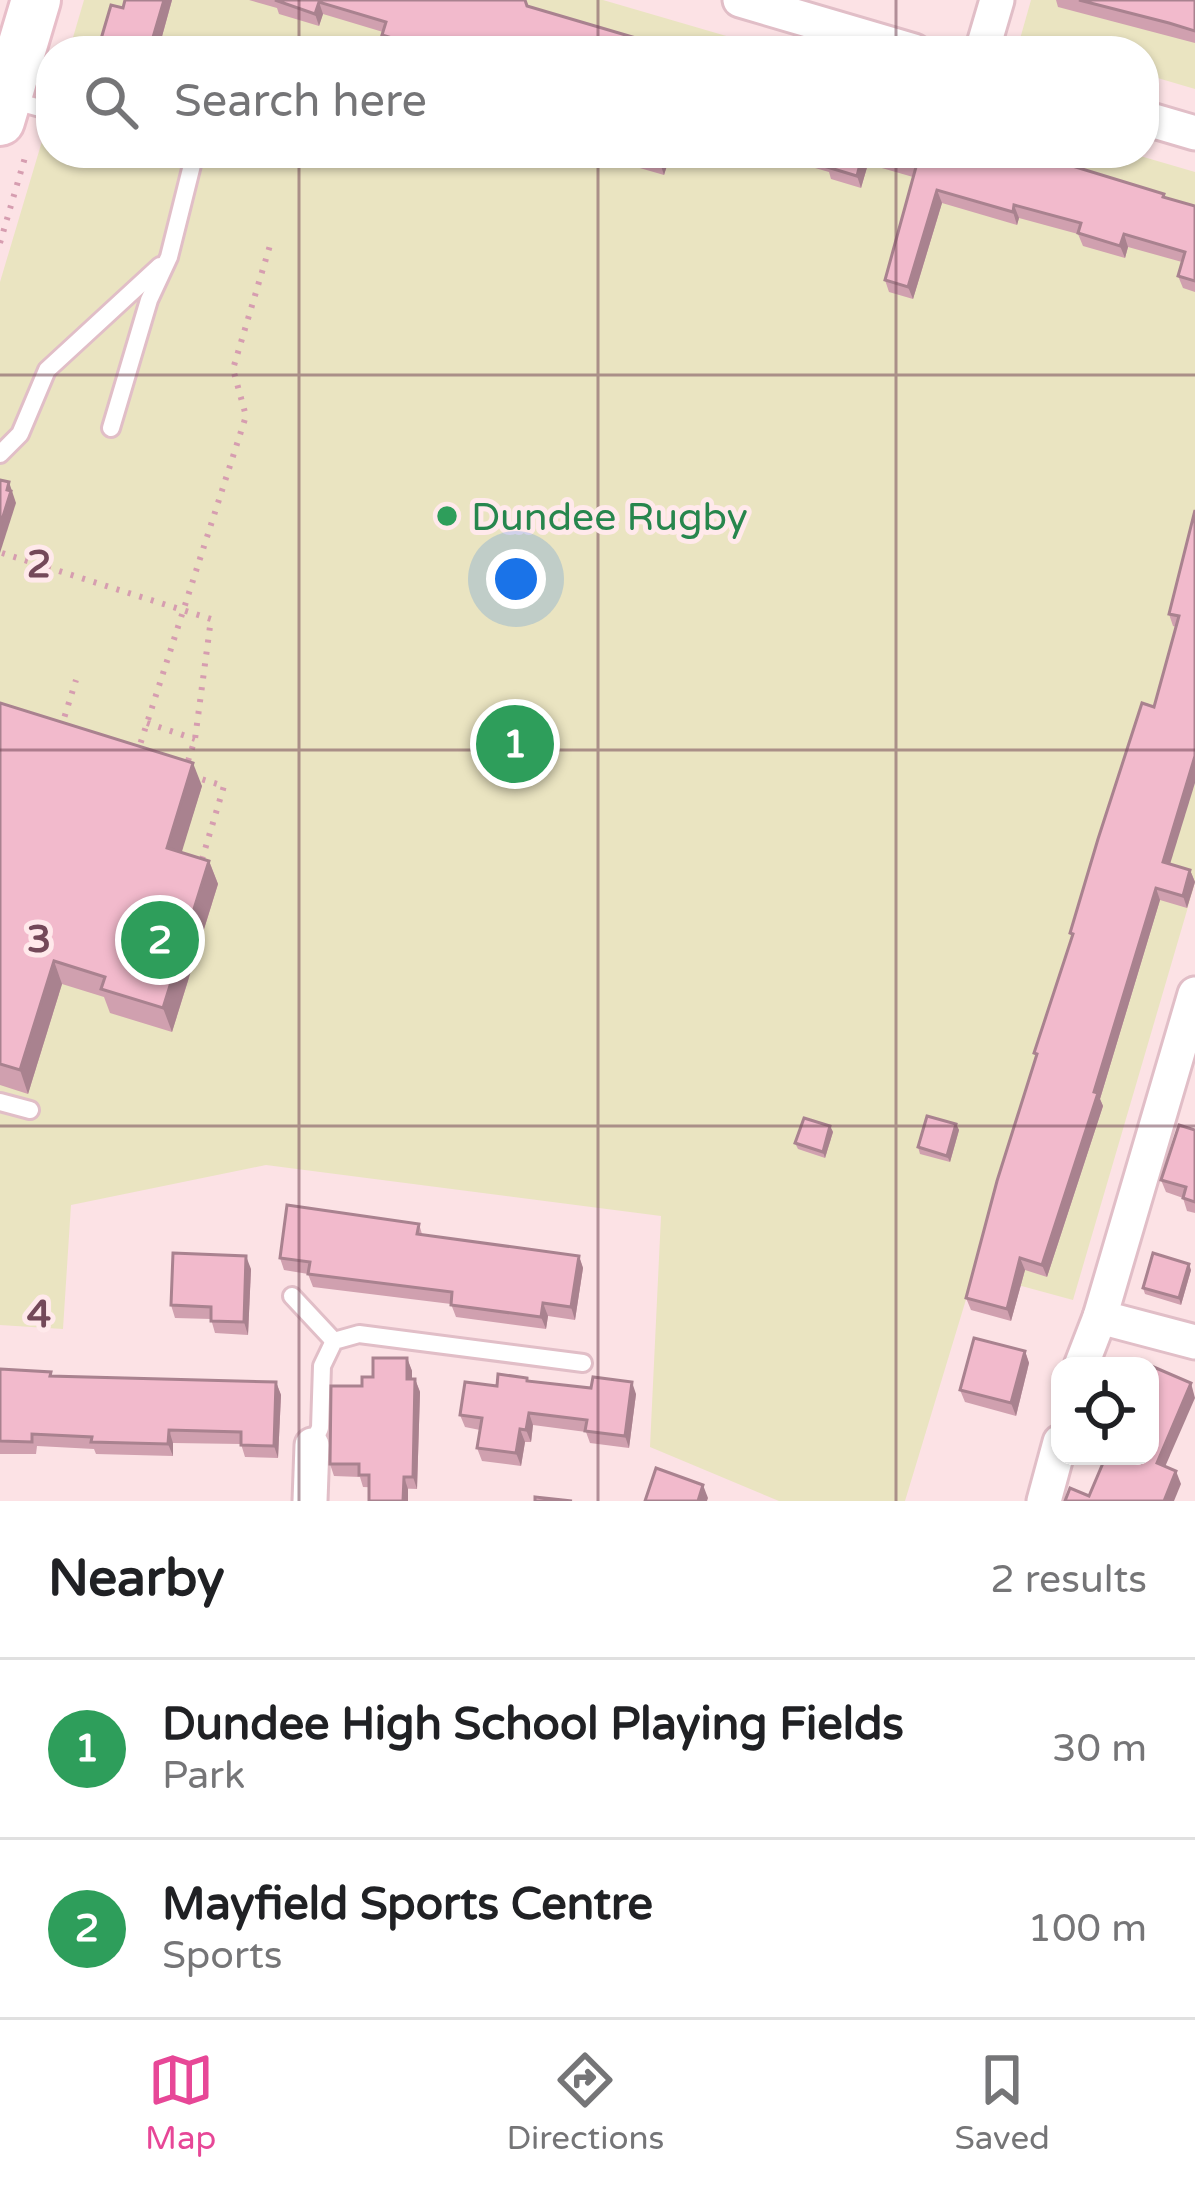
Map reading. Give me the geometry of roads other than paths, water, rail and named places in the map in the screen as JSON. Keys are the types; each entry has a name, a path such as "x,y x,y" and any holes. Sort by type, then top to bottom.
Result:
{"main road":[{"path":"19,110 36,0"}],"street":[{"path":"740,0 863,36"},
{"path":"986,36 997,0"},
{"path":"1159,122 1195,133"},
{"path":"1084,1357 1195,994"},
{"path":"1100,1317 1195,1342"},
{"path":"310,1501 312,1445"},
{"path":"1044,1501 1054,1465"}],"lane":[{"path":"111,428 149,300 169,257 191,168"},
{"path":"0,454 20,434 46,370 169,257"},
{"path":"0,1102 30,1110"},
{"path":"292,1296 334,1341"},
{"path":"312,1445 320,1428 322,1366 334,1341 358,1334 583,1363"}],"place":[{"name":"Dundee Rugby","path":"447,516"},
{"name":"Dundee High School Playing Fields","path":"515,744"},
{"name":"Mayfield Sports Centre","path":"160,940"}]}
